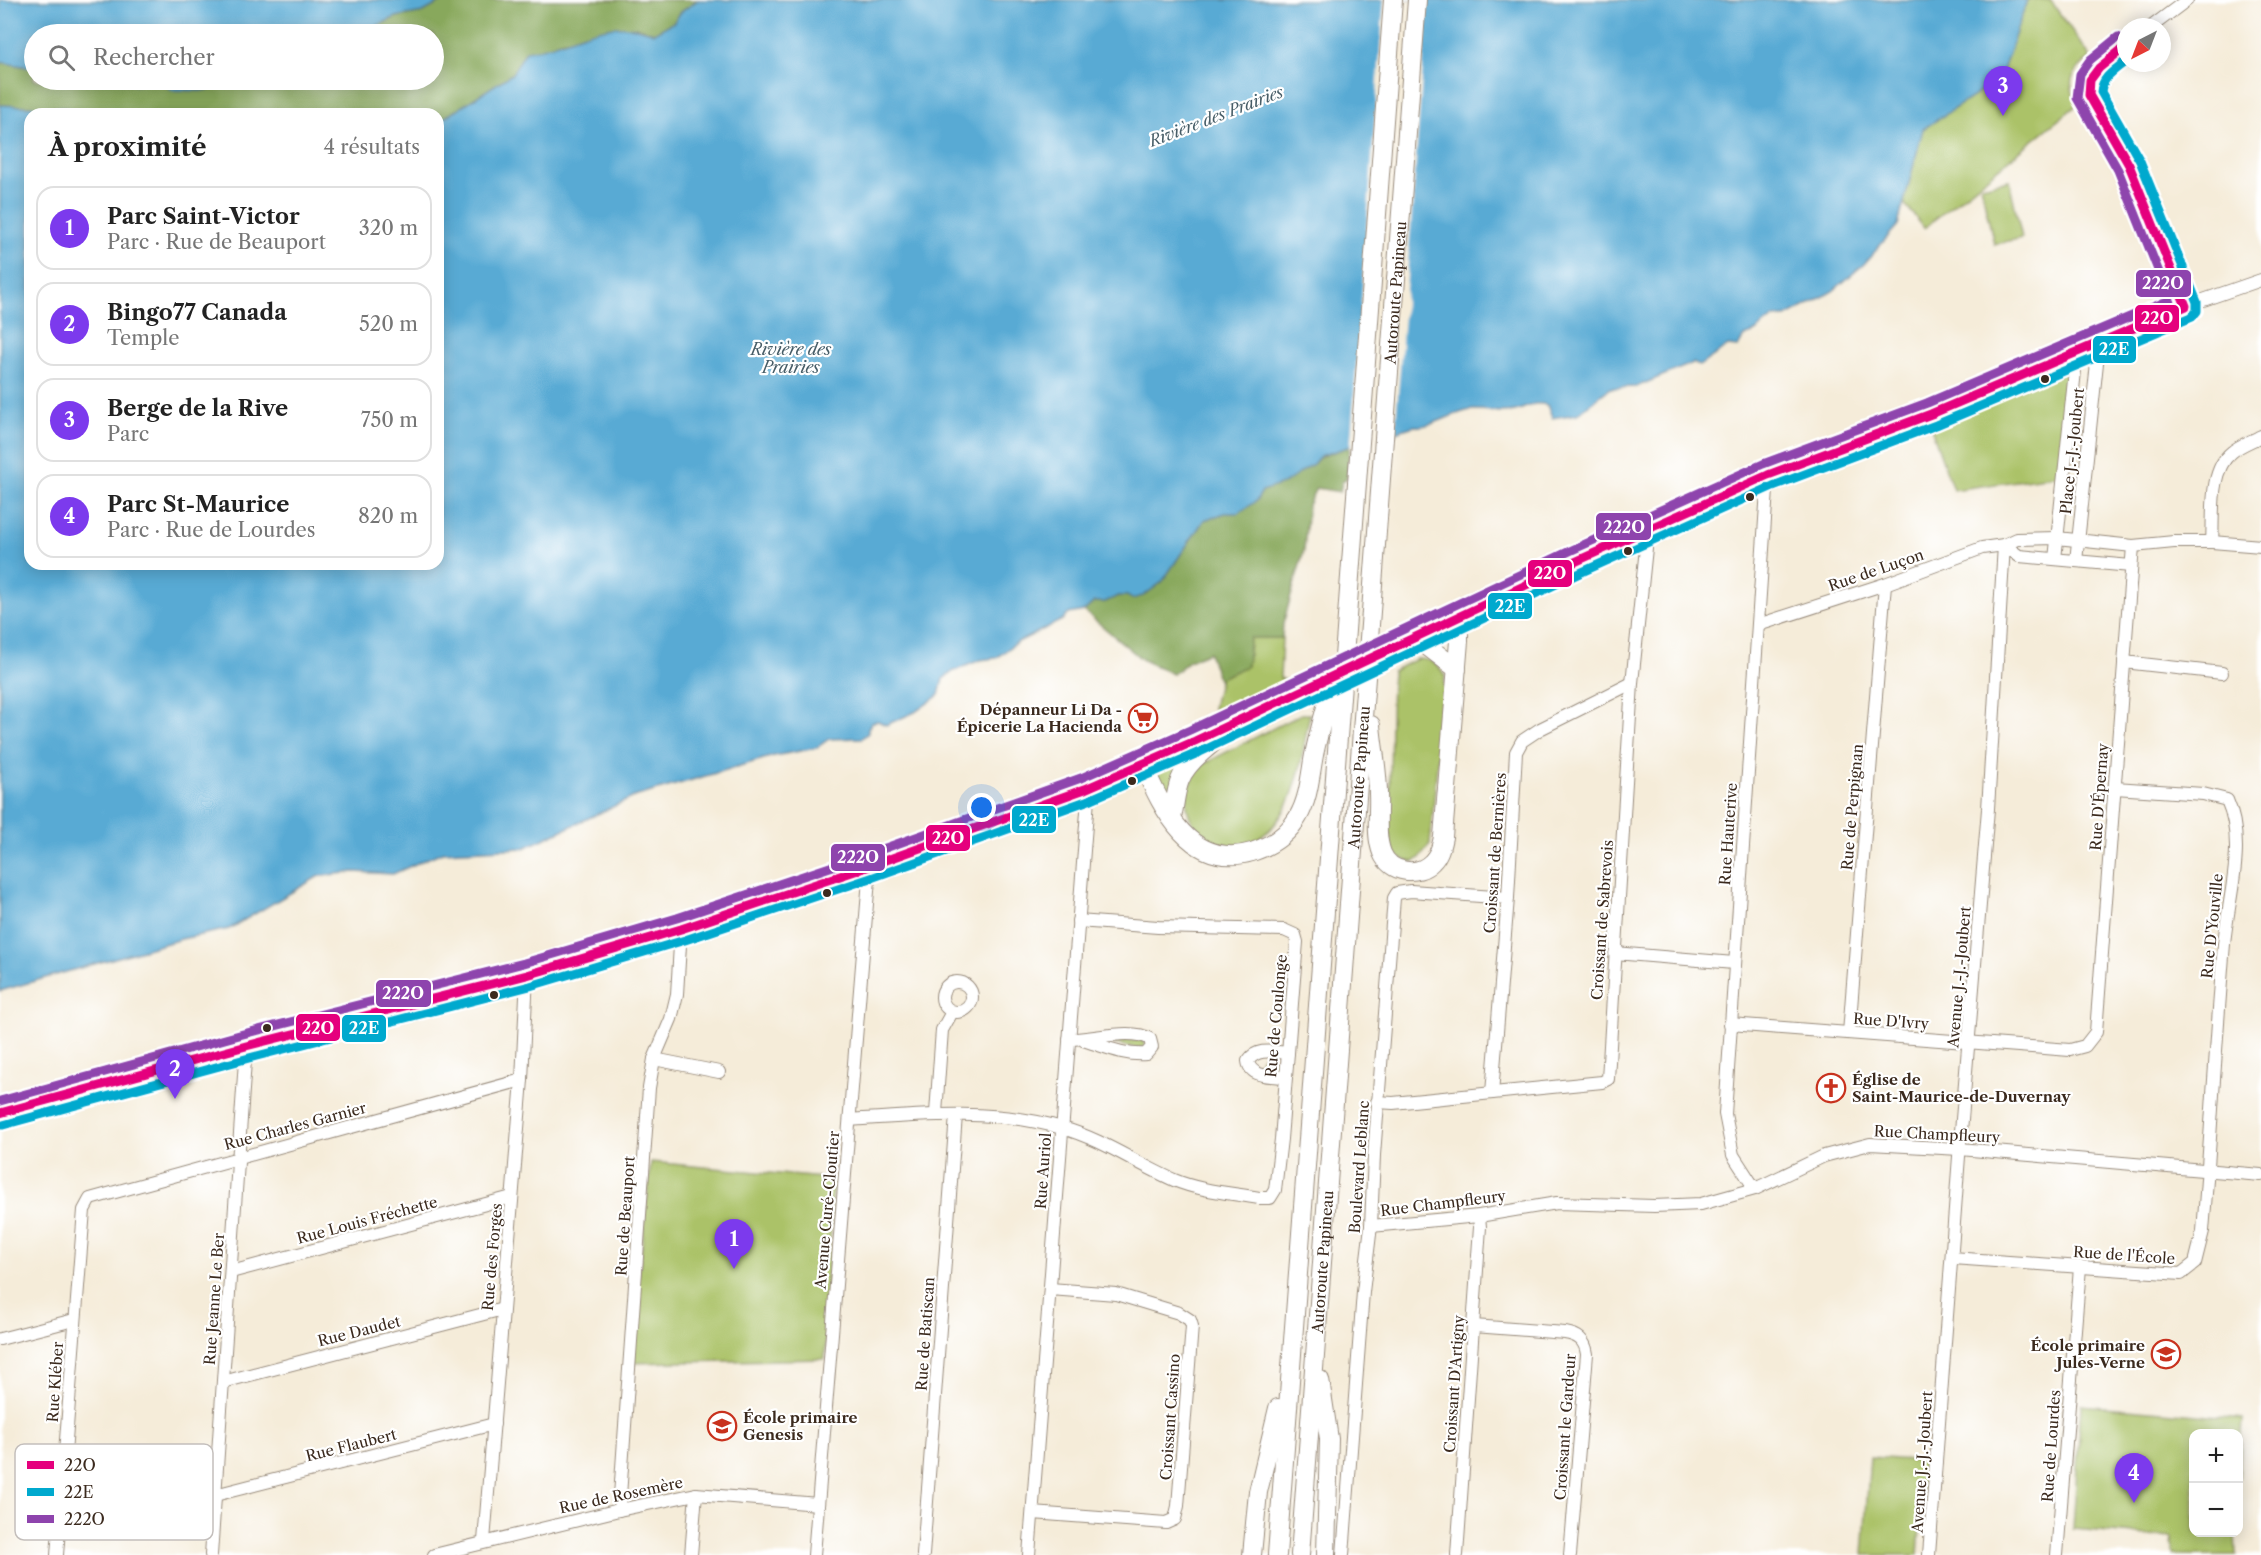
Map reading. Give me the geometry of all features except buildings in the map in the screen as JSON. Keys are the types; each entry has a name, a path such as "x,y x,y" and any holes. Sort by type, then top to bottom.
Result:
{"highway":[{"name":"Autoroute Papineau","path":"1277,1555 1394,0"},
{"name":"Autoroute Papineau","path":"1299,1555 1417,0"},
{"path":"1366,684 1378,792 1378,831 1381,852 1393,867 1412,872 1430,864 1440,848 1459,617"},
{"path":"1143,765 1164,810 1193,843 1210,852 1226,855 1255,851 1272,843 1287,832 1307,797 1314,755 1345,631"},
{"path":"1415,637 1456,669"},
{"path":"1172,818 1176,792 1185,770 1249,716"},
{"path":"1315,1347 1329,1439 1326,1555"},
{"path":"1252,1555 1258,1492 1292,1348"}],"street":[{"path":"2163,18 2187,0"},
{"path":"2117,53 2099,68 2090,80 2089,95 2129,165 2186,306"},
{"path":"0,1113 246,1046 527,975 681,928 867,867 1085,789 1143,765 1642,531 1768,475 1931,414 2186,306 2261,280"},
{"name":"Place J.-J.-Joubert","path":"2076,561 2098,344"},
{"name":"Place J.-J.-Joubert","path":"2055,559 2077,352"},
{"path":"2212,542 2216,483 2221,463 2232,451 2261,436"},
{"name":"Rue Hauterive","path":"1755,1189 1733,1155 1725,1114 1768,475"},
{"name":"Croissant de Sabrevois","path":"1377,1102 1393,1103 1602,1082 1608,1078 1632,683 1646,548 1642,531"},
{"name":"Rue de Luçon","path":"1758,625 1885,584 1982,548 2004,545 2017,538 2057,538 2133,546 2174,542 2212,542 2261,546"},
{"path":"2004,545 2019,556 2131,566"},
{"name":"Avenue J.-J.-Joubert","path":"1929,1555 1988,809 2004,545"},
{"name":"Rue D'Épernay","path":"2085,1046 2096,1032 2133,546"},
{"name":"Rue de Perpignan","path":"1849,1033 1885,584"},
{"path":"2124,662 2222,673"},
{"name":"Croissant de Bernières","path":"1492,1093 1508,898 1516,752 1522,741 1540,729 1632,683"},
{"name":"Rue D'Youville","path":"2115,788 2203,794 2227,800 2234,814 2236,848 2224,942 2208,1170"},
{"name":"Rue Auriol","path":"1029,1555 1088,799 1085,789"},
{"name":"Avenue Curé-Cloutier","path":"814,1555 869,879 867,867"},
{"name":"Boulevard Leblanc","path":"1343,1555 1363,1292 1371,1226 1377,1102 1395,895 1411,891 1508,898"},
{"name":"Rue de Coulonge","path":"1062,1128 1181,1183 1259,1198 1270,1198 1275,1190 1298,942 1293,933 1284,930 1158,927 1078,921"},
{"name":"Rue de Beauport","path":"619,1510 648,1099 654,1059 671,1019 677,994 681,928"},
{"path":"1615,953 1734,963"},
{"name":"Rue des Forges","path":"484,1541 522,1080 527,975"},
{"path":"936,1113 942,1030 952,1012"},
{"name":"Rue D'Ivry","path":"1730,1024 2070,1050 2085,1046"},
{"path":"1069,1039 1140,1035 1150,1039 1152,1047 1146,1054 1137,1054 1112,1050 1083,1040"},
{"name":"Rue Jeanne Le Ber","path":"213,1526 246,1046"},
{"path":"1286,1077 1256,1073 1249,1067 1248,1061 1254,1054 1260,1052 1288,1053"},
{"path":"654,1059 719,1072"},
{"name":"Rue Charles Garnier","path":"84,1210 90,1199 522,1080"},
{"path":"850,1120 936,1113 1016,1120 1062,1128"},
{"name":"Rue de Batiscan","path":"923,1555 956,1115"},
{"name":"Rue Champfleury","path":"1371,1226 1479,1216 1557,1203 1654,1206 1701,1204 1755,1189 1824,1156 1870,1144 1960,1149 2261,1175"},
{"name":"Rue de l'École","path":"1952,1258 2181,1274 2195,1263 2204,1231 2208,1170"},
{"name":"Rue Louis Fréchette","path":"231,1272 512,1197"},
{"name":"Rue Kléber","path":"65,1444 84,1210"},
{"name":"Croissant D'Artigny","path":"1457,1555 1474,1326 1479,1216"},
{"name":"Rue de Lourdes","path":"2057,1555 2080,1268"},
{"name":"Croissant Cassino","path":"1033,1514 1166,1523 1174,1519 1178,1506 1192,1326 1190,1320 1179,1313 1116,1294 1050,1289"},
{"name":"Rue Daudet","path":"223,1382 503,1309"},
{"path":"0,1339 74,1320"},
{"name":"Croissant le Gardeur","path":"1474,1326 1565,1333 1578,1337 1585,1345 1587,1354 1570,1555"},
{"name":"Rue Flaubert","path":"215,1496 494,1424"},
{"path":"691,1555 696,1494"},
{"name":"Rue de Rosemère","path":"434,1555 484,1541 696,1494 818,1504"},
{"name":"Rue Kléber","path":"57,1555 58,1540"},
{"name":"Rue Jeanne Le Ber","path":"211,1555 212,1540"}],"green space":[{"path":"445,0 698,0 681,12 674,22 654,33 637,27 561,41 545,49 526,51 512,74 444,118 444,108 66,108 0,105 0,62 24,66 24,90 444,90 444,24 381,24 396,17 423,12"},
{"path":"2027,0 2050,0 2091,57 2072,78 2072,89 2078,104 1924,228 1904,203 1923,128 2000,79"},
{"path":"2009,180 2022,238 1994,244 1981,186"},
{"path":"2074,369 2060,475 1953,490 1929,422"},
{"path":"1350,446 1347,478 1342,482 1340,492 1316,488 1308,505 1304,550 1283,624 1282,638 1250,638 1247,666 1220,678 1219,682 1209,652 1189,661 1173,674 1143,660 1084,611 1094,602 1105,602 1118,596 1143,596 1162,582 1204,520 1225,513 1238,513 1256,501 1262,491 1285,482 1320,457"},
{"path":"1250,638 1282,638 1280,678 1291,683 1216,719 1213,707 1220,678 1249,655"},
{"path":"1417,659 1433,662 1445,675 1430,844 1420,858 1414,862 1397,856 1390,842 1389,829 1392,671"},
{"path":"1301,714 1310,714 1298,776 1284,811 1265,833 1245,844 1225,845 1207,837 1193,824 1187,806 1189,785 1203,764"},
{"path":"1189,756 1171,802 1154,771"},
{"path":"1116,1040 1142,1040 1146,1045 1140,1049 1113,1043"},
{"path":"1263,1056 1275,1058 1279,1062 1279,1067 1274,1070 1262,1069 1259,1063"},
{"path":"651,1162 833,1179 825,1359 629,1363"},
{"path":"2081,1405 2243,1419 2242,1429 2189,1429 2189,1537 2235,1537 2236,1555 2173,1555 2172,1537 2073,1529"},
{"path":"1870,1457 1925,1461 1918,1555 1863,1555"}],"water":[{"path":"0,0 445,0 423,12 396,17 381,24 24,24 24,66 0,62"},
{"name":"Rivière des Prairies","path":"698,0 2027,0 2000,79 1923,129 1898,225 1864,264 1833,291 1786,317 1774,317 1743,338 1738,347 1728,346 1699,366 1693,363 1636,387 1610,388 1577,414 1552,418 1547,405 1542,404 1534,404 1510,412 1465,411 1429,425 1414,426 1320,456 1313,464 1285,483 1262,491 1256,501 1238,513 1225,513 1204,520 1162,582 1143,596 1132,599 1127,596 1118,596 1105,602 1094,602 1084,611 1069,614 1062,620 1016,643 996,658 980,660 954,671 943,679 939,695 915,712 886,725 878,721 872,722 868,733 862,738 829,739 816,748 774,756 634,797 524,848 442,852 393,874 354,872 319,876 229,929 181,939 0,991 0,105 66,108 24,108 24,570 444,570 444,118 512,74 526,51 603,29 636,28 654,33 674,22 681,12"}],"pier":[{"path":"1384,0 1428,0 1395,435 1350,450"}],"transit line":[{"name":"222O","path":"0,1101 243,1034 524,963 677,918 863,856 1081,778 1190,730 1572,550 1763,464 1927,403 2170,300 2118,170 2077,98 2080,74 2090,60 2117,38"},
{"name":"22O","path":"0,1113 246,1046 527,975 681,929 867,867 1085,789 1195,741 1577,561 1768,475 1931,414 2186,306 2129,165 2089,95 2090,80 2099,68 2117,53"},
{"name":"22E","path":"3,1125 249,1058 530,986 685,940 871,878 1089,800 1200,752 1582,572 1773,486 1936,425 2192,317 2197,311 2197,302 2140,161 2101,92 2106,78 2117,68"}],"place":[{"name":"Berge de la Rive","path":"2003,116"},
{"name":"Dépanneur Li Da - Épicerie La Hacienda","path":"1143,718"},
{"name":"Église de Saint-Maurice-de-Duvernay","path":"1831,1088"},
{"name":"Bingo77 Canada","path":"175,1099"},
{"name":"Parc Saint-Victor","path":"734,1269"},
{"name":"École primaire Jules-Verne","path":"2166,1354"},
{"name":"École primaire Genesis","path":"722,1426"},
{"name":"Parc St-Maurice","path":"2134,1503"}]}
